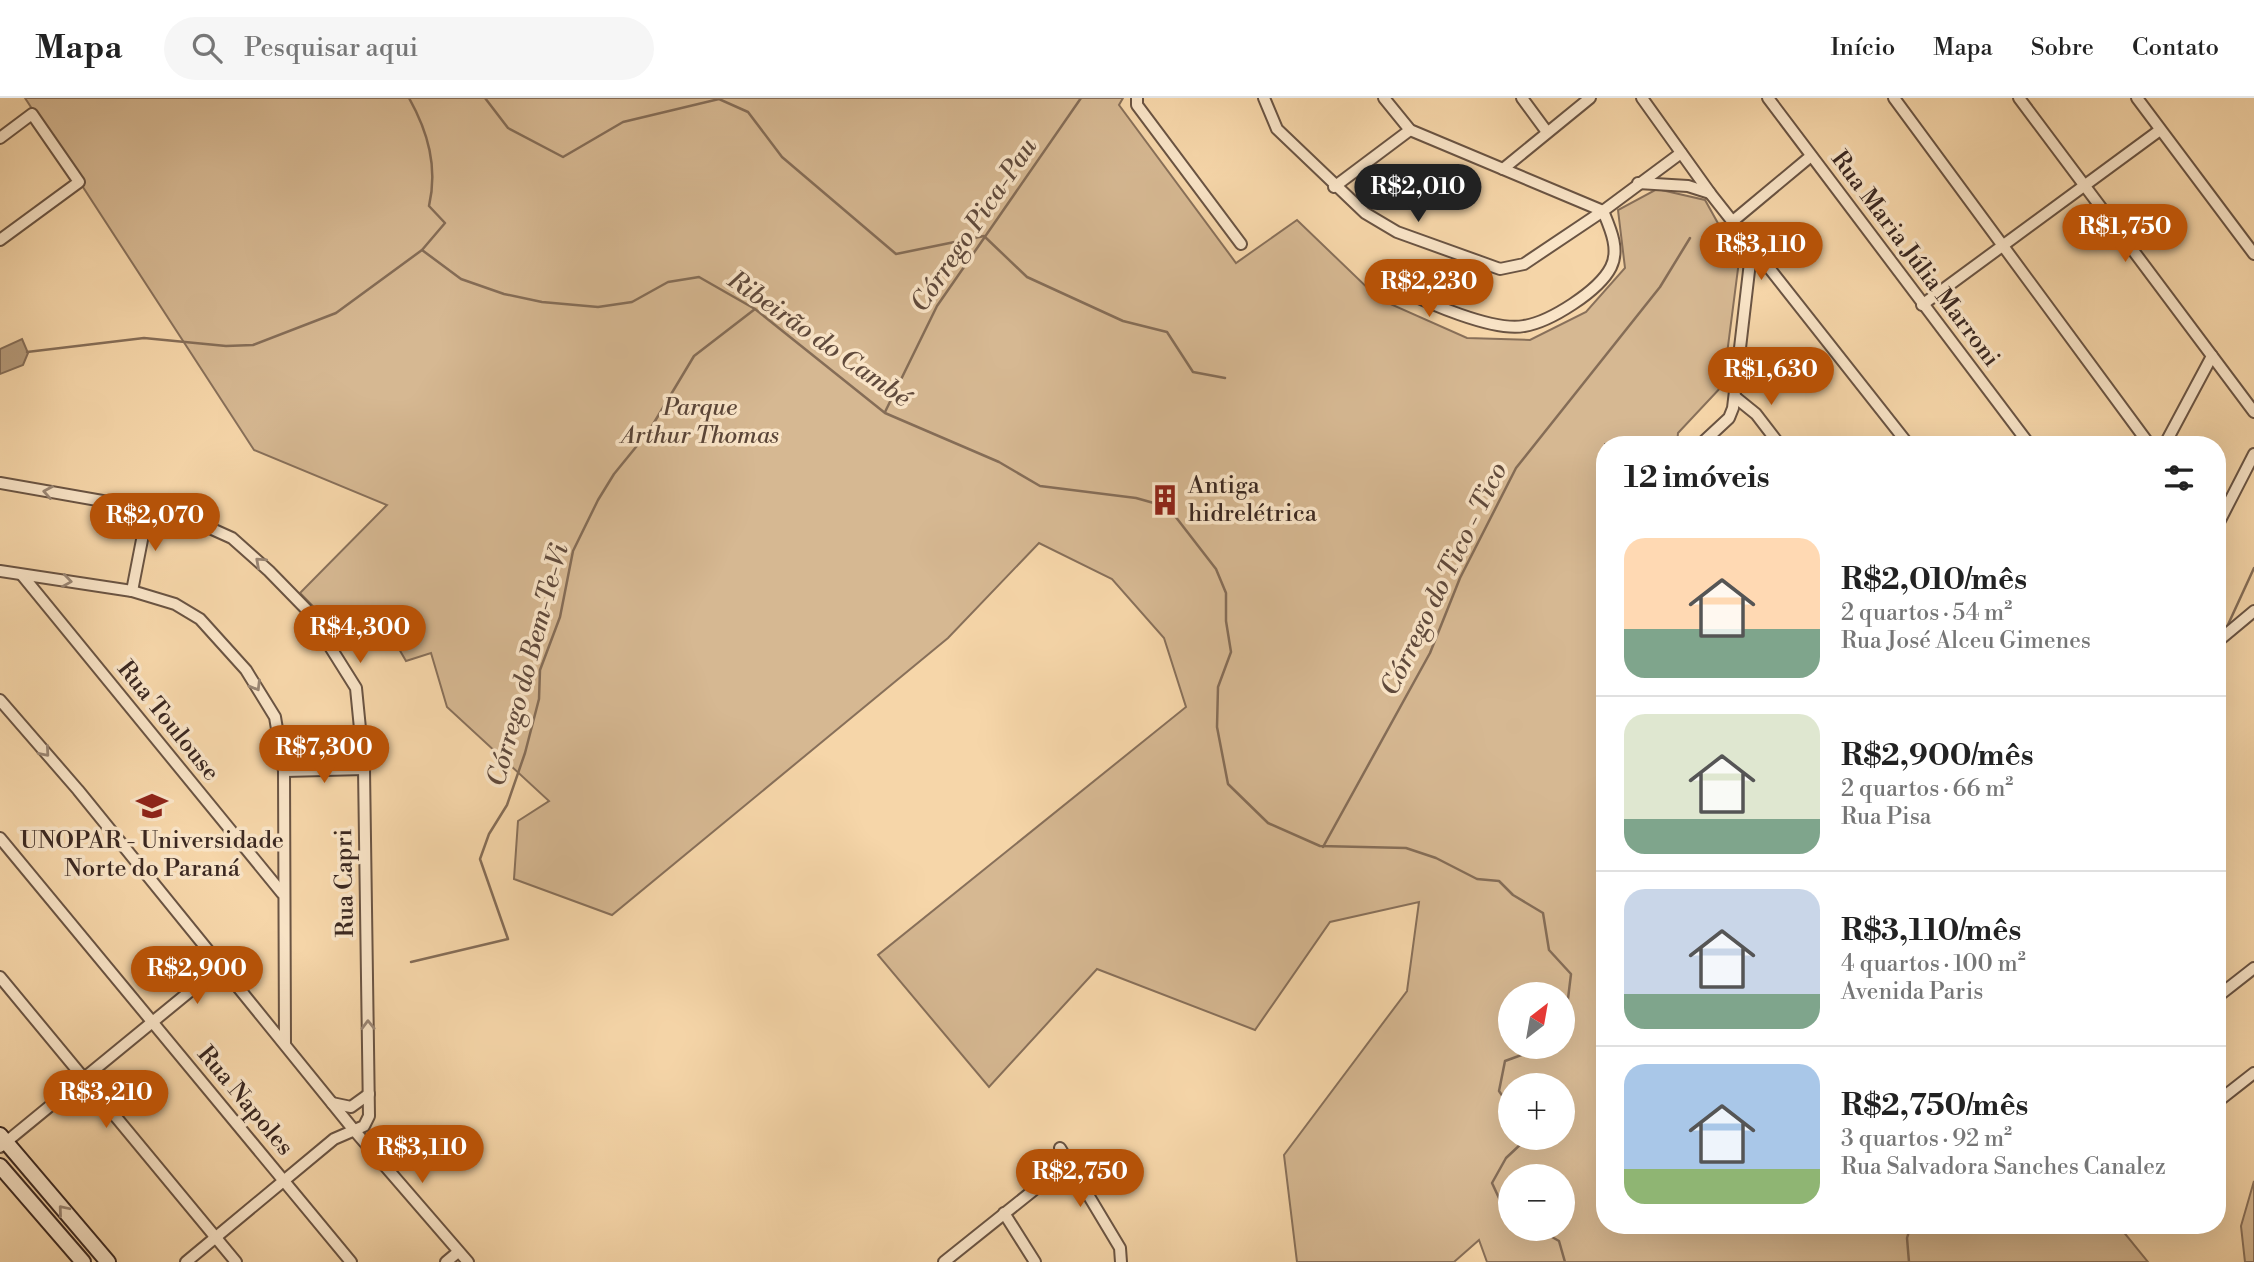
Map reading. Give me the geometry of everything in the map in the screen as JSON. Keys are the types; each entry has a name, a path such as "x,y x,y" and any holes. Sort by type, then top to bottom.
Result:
{"main road":[{"path":"2,1141 108,1262"},
{"path":"0,1166 83,1262"}],"street":[{"path":"1137,98 1137,104 1241,244"},
{"path":"1264,98 1277,130 1334,187 1365,213 1397,232 1500,269 1524,264 1603,211 1681,153"},
{"path":"1384,98 1410,130 1603,211 1614,236 1611,267 1575,305 1523,327 1474,320 1397,288"},
{"path":"1522,98 1547,132"},
{"path":"1503,169 1590,98"},
{"path":"1642,98 1710,193 1902,436"},
{"name":"Rua Maria Júlia Marroni","path":"1768,98 2023,436"},
{"path":"1894,98 2143,436"},
{"path":"2019,98 2254,412"},
{"path":"2137,98 2254,254"},
{"path":"0,138 32,114 79,182 0,240"},
{"path":"1334,187 1410,130"},
{"path":"1922,305 2160,130"},
{"path":"1733,221 1811,156"},
{"path":"1638,183 1688,186 1710,193"},
{"path":"1710,436 1730,418 1735,397 1752,245"},
{"path":"2169,436 2213,356"},
{"path":"1735,397 1756,414 1773,436"},
{"path":"2226,508 2254,454"},
{"name":"Rua Capri","path":"0,484 148,509 192,520 232,538 270,571 307,610 356,688 364,769 369,1094 367,1122 334,1139 186,1262"},
{"path":"132,591 148,509"},
{"path":"0,571 132,591 175,604 200,619 246,670 275,718 284,771 282,893 285,1044"},
{"name":"Rua Toulouse","path":"22,575 282,893"},
{"path":"2226,634 2254,611"},
{"path":"0,701 222,965 331,1103 468,1262"},
{"path":"284,771 364,769"},
{"name":"Rua Napoles","path":"0,838 351,1262"},
{"path":"2,1141 222,965"},
{"path":"2226,990 2254,968"},
{"path":"0,977 236,1262"},
{"path":"2226,1095 2254,1073"},
{"path":"331,1103 351,1107 369,1094"},
{"path":"1060,1148 1120,1248 1121,1262"},
{"path":"944,1262 1070,1161"},
{"path":"1004,1213 1035,1262"},
{"path":"446,1262 458,1252"}],"green space":[{"name":"Parque Arthur Thomas","path":"25,98 1123,98 1119,105 1236,263 1297,220 1379,299 1467,338 1530,340 1586,312 1625,268 1618,210 1657,189 1705,200 1739,261 1723,385 1678,436 1596,436 1596,1234 2125,1234 2148,1262 1487,1262 1479,1240 1454,1262 1297,1262 1284,1155 1407,991 1419,902 1330,922 1255,1030 1097,969 989,1087 878,955 1186,707 1164,638 1112,579 1039,543 948,638 612,915 514,879 518,821 549,801 447,707 431,653 406,661 380,616 343,637 300,593 387,505 254,450"},
{"path":"2254,1181 2254,1262 2245,1262 2241,1226"}],"shaded area":[{"path":"22,339 28,353 23,365 0,374 0,349"}],"waterway":[{"name":"Ribeirão do Cambé","path":"409,98 430,150 432,192 429,206 445,223 422,250 461,279 504,294 542,302 598,307 632,302 668,282 699,277 755,309 885,413 999,462 1040,486 1136,498 1168,507 1216,569 1226,593 1226,621 1231,652 1218,687 1217,727 1228,784 1268,823 1320,846 1406,848 1436,858 1477,879 1499,881 1513,895 1543,913 1549,950 1571,974 1570,982"},
{"path":"485,98 508,128 563,157 623,122 719,99 748,112 782,157 896,254 984,236 1027,277 1123,321 1167,332 1193,372 1225,378"},
{"name":"Córrego Pica-Pau","path":"885,412 937,306 1081,98"},
{"name":"Córrego do Tico - Tico","path":"1323,847 1430,653 1460,578 1516,468 1660,287 1690,238"},
{"path":"27,352 144,338 226,346 253,345 336,313 422,250"},
{"name":"Córrego do Bem-Te-Vi","path":"411,962 508,939 480,859 489,834 507,805 525,753 539,699 540,670 560,617 573,551 614,474 649,431 694,356 755,309"},
{"path":"2226,629 2254,568"},
{"name":"Ribeirão do Cambé","path":"1503,1073 1505,1061 1510,1059"},
{"name":"Ribeirão do Cambé","path":"1503,1164 1515,1150"},
{"name":"Ribeirão do Cambé","path":"1498,1172 1492,1183 1498,1196"},
{"path":"1908,1234 1909,1262"},
{"name":"Ribeirão do Cambé","path":"1559,1241 1565,1262"}],"place":[{"name":"Antiga hidrelétrica","path":"1165,500"},
{"name":"UNOPAR - Universidade Norte do Paraná","path":"152,806"}]}
